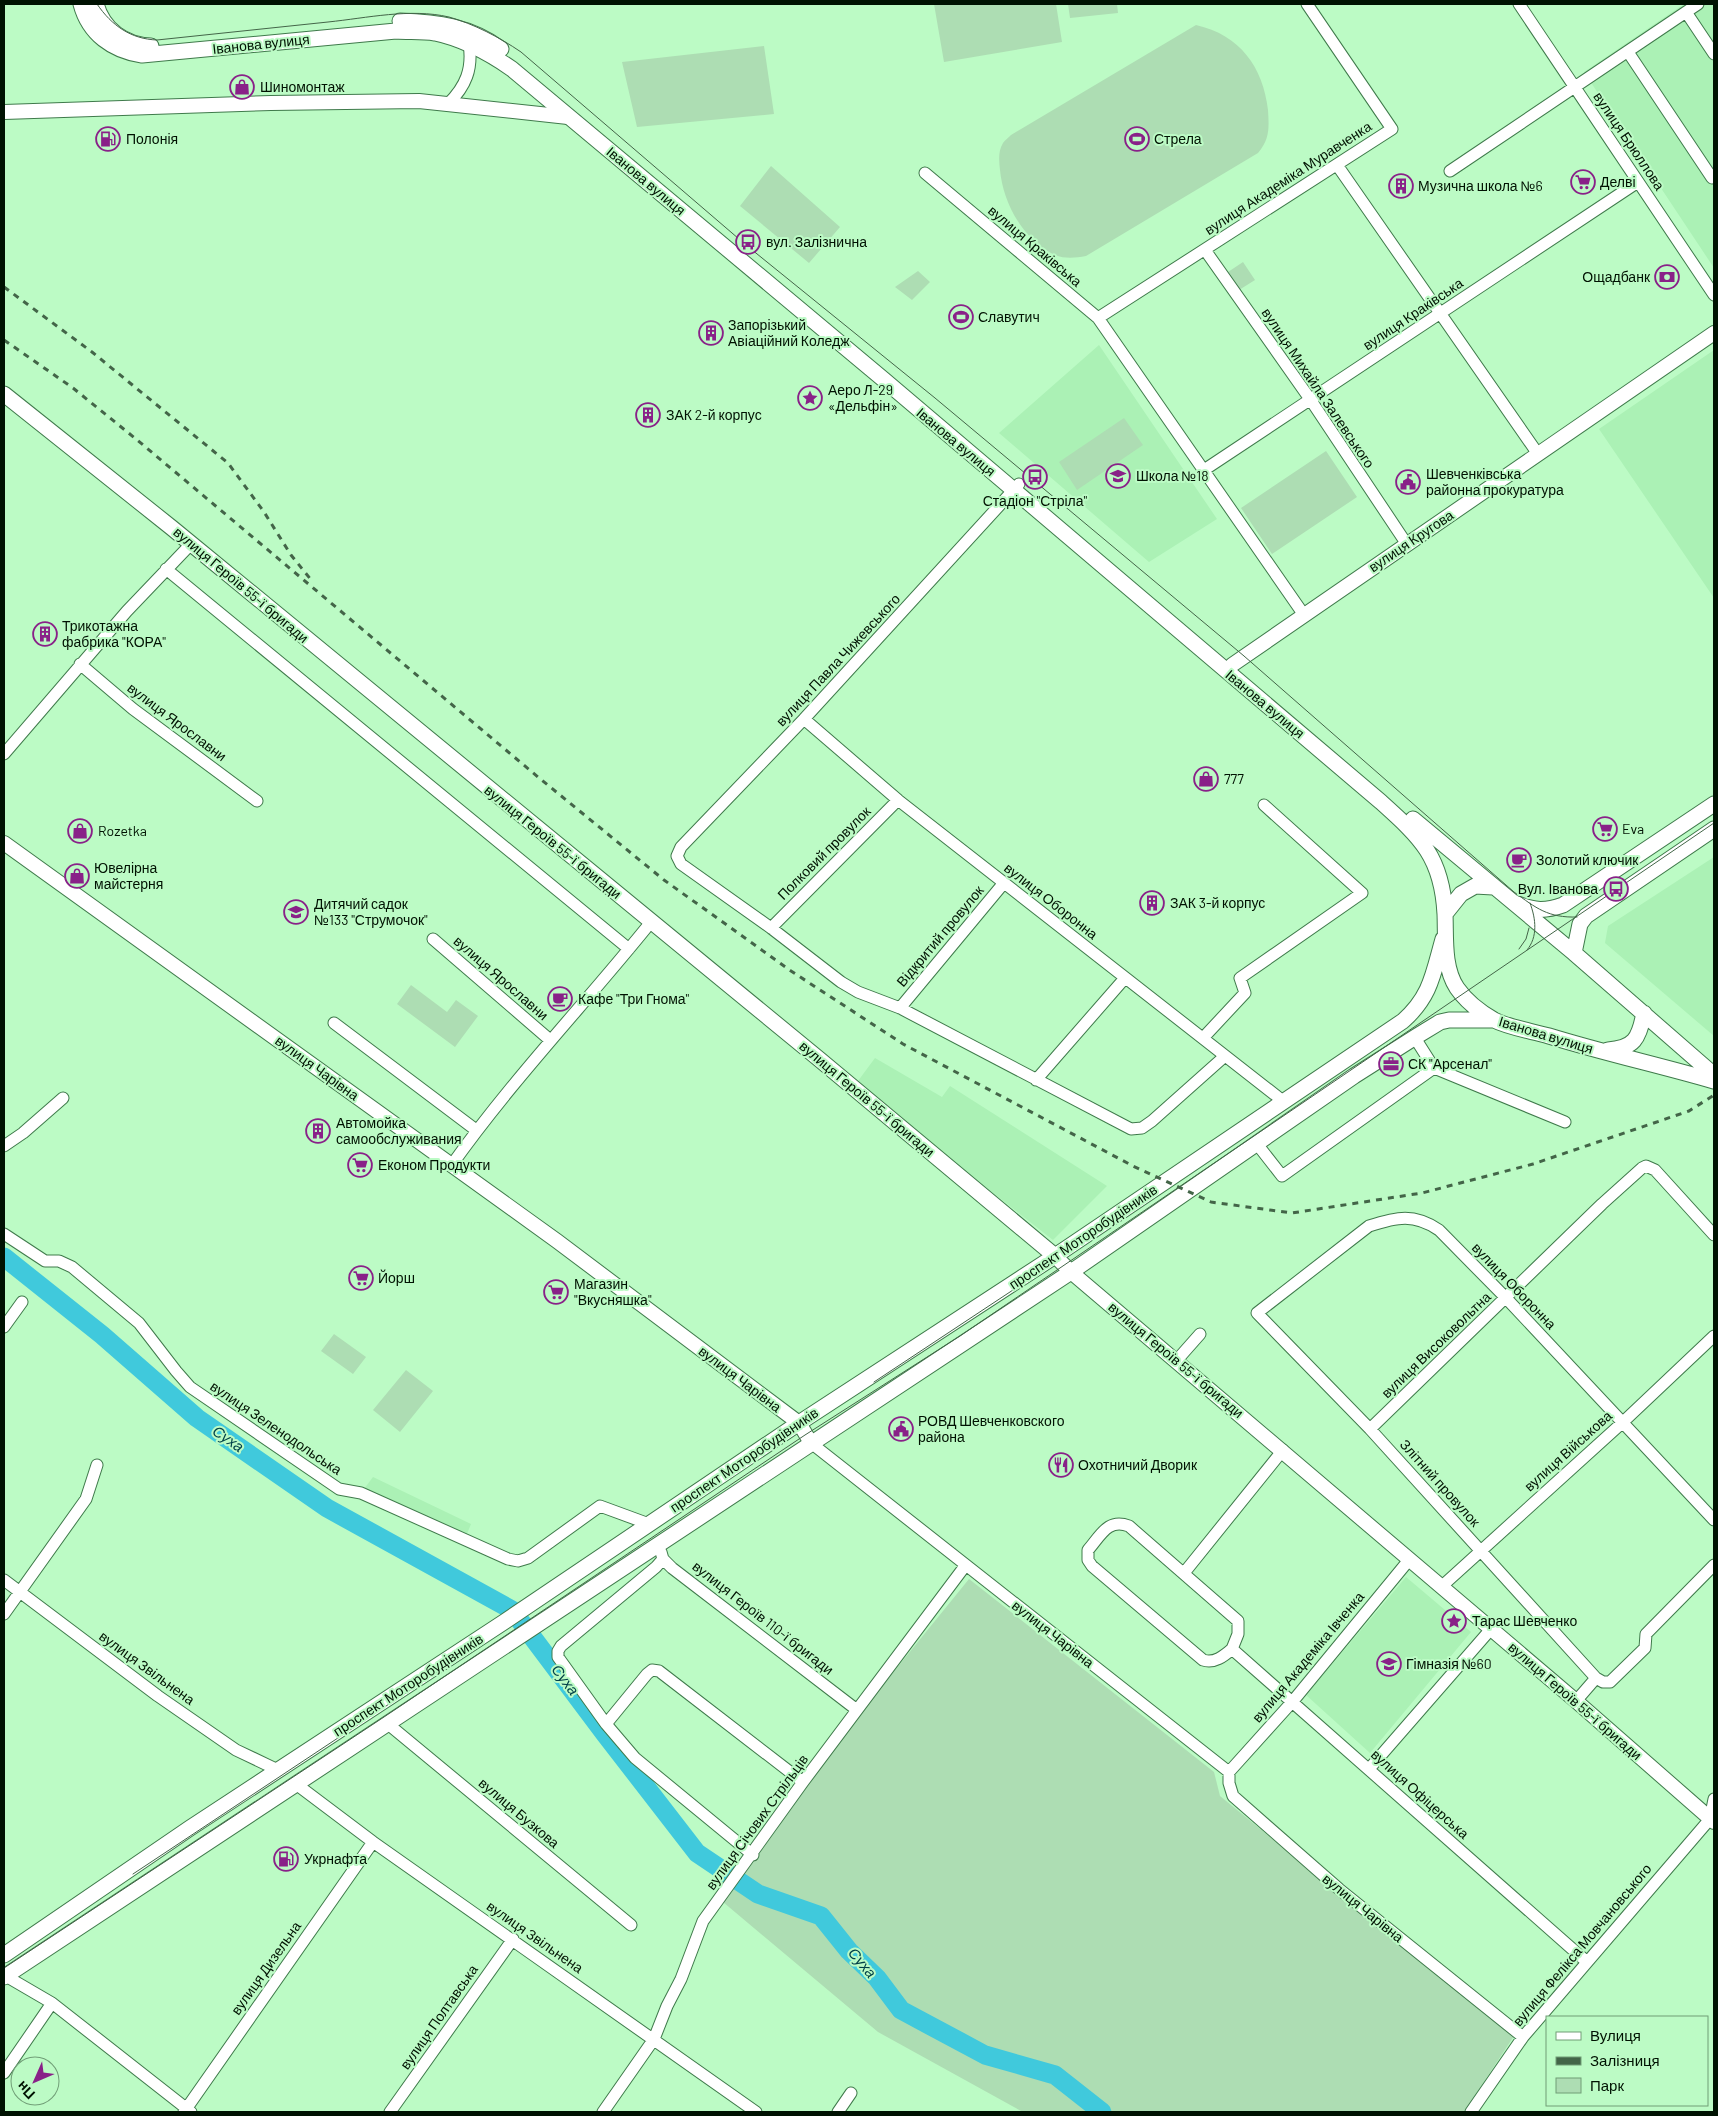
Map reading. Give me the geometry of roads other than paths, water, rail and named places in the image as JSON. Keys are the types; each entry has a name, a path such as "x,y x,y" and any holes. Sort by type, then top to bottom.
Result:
{"main road":[{"name":"Іванова вулиця","path":"82,4 88,21 103,40 114,48 127,53 142,55 396,31 434,33 468,44 493,56 512,69 1232,665 1493,887 1574,953 1714,1075"},
{"name":"Іванова вулиця","path":"96,4 99,16 110,30 132,44 144,46 395,21 435,22 472,33 497,46 585,118 1016,487 1382,802 1416,834 1426,846 1434,862 1443,898 1445,914 1444,933 1449,966 1456,987 1471,1003 1495,1020 1596,1050 1714,1081"},
{"name":"вулиця Героїв 55-ї бригади","path":"4,394 651,922 1055,1256"},
{"path":"1509,900 1538,910 1550,910 1563,905 1714,804"},
{"path":"1574,953 1580,924 1586,916 1714,829"},
{"path":"1445,914 1461,894 1475,886 1493,887"},
{"name":"проспект Моторобудівників","path":"4,1955 799,1423 1055,1256 1403,1021 1418,1008 1428,992 1444,933"},
{"path":"1596,1050 1622,1048 1630,1045 1641,1028 1644,1013"},
{"name":"проспект Моторобудівників","path":"4,1976 559,1611 661,1552 811,1443 1071,1272 1354,1076 1440,1022 1449,1020 1495,1020"}],"street":[{"name":"вулиця Академіка Муравченка","path":"1098,318 1392,129 1307,4"},
{"name":"вулиця Брюллова","path":"1519,4 1714,295"},
{"path":"1450,171 1698,4"},
{"path":"1686,12 1714,54"},
{"path":"448,104 465,84 470,69 471,56 468,44"},
{"path":"1628,52 1712,178 1714,176"},
{"path":"4,112 420,101 585,118"},
{"path":"1337,165 1538,454"},
{"name":"вулиця Краківська","path":"925,173 1098,318 1304,614"},
{"name":"вулиця Краківська","path":"1204,470 1638,182"},
{"name":"вулиця Михайла Залевського","path":"1205,250 1310,399 1406,543"},
{"name":"вулиця Кругова","path":"1232,665 1406,543 1714,333"},
{"name":"вулиця Павла Чижевського","path":"771,928 681,864 677,856 681,847 804,719 1016,487"},
{"path":"4,754 80,664 190,544"},
{"path":"166,568 629,949"},
{"name":"вулиця Ярославни","path":"80,664 133,709 257,801"},
{"name":"вулиця Оборонна","path":"804,719 898,800 1003,884 1284,1102"},
{"name":"Полковий провулок","path":"771,928 898,800"},
{"path":"1203,1038 1245,993 1240,978 1362,893 1264,805"},
{"name":"вулиця Чарівна","path":"4,843 557,1241 799,1423 811,1443 1228,1772 1228,1783 1233,1796 1339,1889 1523,2037"},
{"name":"Відкритий провулок","path":"900,1008 1003,884"},
{"path":"451,1166 476,1130 651,922"},
{"path":"771,928 841,982 858,992 900,1008 1131,1128 1142,1128 1225,1056"},
{"name":"вулиця Ярославни","path":"433,939 550,1040"},
{"path":"1036,1080 1125,978"},
{"path":"334,1023 476,1130"},
{"path":"1415,1038 1434,1068 1565,1122"},
{"path":"1257,1144 1282,1176 1434,1068"},
{"path":"4,1146 23,1133 63,1098"},
{"name":"вулиця Високовольтна","path":"1370,1429 1602,1204 1642,1168 1646,1166 1655,1170 1714,1235"},
{"name":"вулиця Оборонна","path":"1257,1313 1369,1226 1384,1221 1414,1218 1428,1222 1439,1230 1506,1298 1714,1520"},
{"name":"вулиця Зеленодольська","path":"4,1234 45,1261 59,1261 72,1267 139,1323 176,1372 190,1387 340,1489 361,1493 464,1541 508,1559 518,1561 528,1558 600,1506 649,1524"},
{"name":"вулиця Героїв 55-ї бригади","path":"1055,1256 1071,1272 1576,1700 1712,1820"},
{"path":"4,1327 22,1302"},
{"name":"Злітний провулок","path":"1257,1313 1370,1429 1596,1678"},
{"path":"1176,1360 1200,1334"},
{"name":"вулиця Військова","path":"1441,1587 1622,1423 1714,1336"},
{"path":"1184,1574 1283,1450"},
{"path":"4,1614 86,1499 97,1465"},
{"path":"1116,1523 1129,1526 1238,1621 1238,1634 1232,1649 1214,1660 1208,1662 1203,1660 1092,1566 1086,1555 1088,1550 1110,1525 1116,1523"},
{"path":"661,1552 656,1567 561,1646 558,1651 561,1662 606,1724 635,1758 753,1854"},
{"name":"вулиця Героїв 110-ї бригади","path":"661,1552 857,1710"},
{"name":"вулиця Академіка Івченка","path":"1228,1772 1293,1701 1409,1560"},
{"path":"1576,1700 1596,1678 1603,1682 1610,1682 1645,1648 1646,1634 1714,1565"},
{"name":"вулиця Січових Стрільців","path":"603,2112 654,2040 667,2006 681,1979 703,1921 803,1782 965,1566"},
{"name":"вулиця Звільнена","path":"4,1580 158,1696 236,1750 278,1770"},
{"path":"1369,1769 1491,1629"},
{"name":"вулиця Офіцерська","path":"1232,1649 1587,1962"},
{"path":"606,1724 647,1674 652,1670 659,1671 803,1782"},
{"name":"вулиця Бузкова","path":"388,1724 631,1925"},
{"name":"вулиця Звільнена","path":"296,1784 373,1842 756,2112"},
{"name":"вулиця Фелікса Мовчановського","path":"1471,2112 1523,2037 1712,1820 1714,1799"},
{"name":"вулиця Дизельна","path":"187,2111 373,1842"},
{"name":"вулиця Полтавська","path":"390,2112 513,1939"},
{"path":"4,1976 52,2003 187,2111"},
{"path":"4,2073 52,2003"},
{"path":"838,2112 851,2093"}],"waterway":[{"name":"Суха","path":"4,1257 102,1335 197,1418 327,1508 512,1610 697,1853 758,1894 821,1916 849,1951 877,1978 901,2010 985,2055 1055,2075 1102,2112"}],"tram line":[{"path":"97,4 109,19 123,30 139,37 157,40 419,13 449,17 468,23 513,46 746,245 935,398 1244,656 1514,892 1529,903 1550,914 1577,917"},
{"path":"4,1968 384,1717 805,1435 960,1336 1714,823"},
{"path":"1527,950 1531,945 1535,928 1534,915 1530,903"},
{"path":"1519,949 1526,939 1529,928"},
{"path":"874,1382 1016,1288"},
{"path":"133,1874 475,1647"}],"railway":[{"path":"4,287 92,352 228,463 264,512 291,555 312,581"},
{"path":"4,340 73,388 136,439 538,777 664,880 791,971 903,1044 1133,1166 1211,1202 1292,1213 1422,1193 1533,1164 1689,1111 1714,1095"}],"place":[{"name":"Шиномонтаж","path":"242,87"},
{"name":"Полонія","path":"108,139"},
{"name":"Стрела","path":"1137,139"},
{"name":"Делві","path":"1583,182"},
{"name":"Музична школа №6","path":"1401,186"},
{"name":"вул. Залізнична","path":"748,242"},
{"name":"Ощадбанк","path":"1667,277"},
{"name":"Славутич","path":"961,317"},
{"name":"Запорізький Авіаційний Коледж","path":"711,333"},
{"name":"Аеро Л-29 «Дельфін»","path":"810,398"},
{"name":"ЗАК 2-й корпус","path":"648,415"},
{"name":"Школа №18","path":"1118,476"},
{"name":"Стадіон \"Стріла\"","path":"1035,477"},
{"name":"Шевченківська районна прокуратура","path":"1408,482"},
{"name":"Трикотажна фабрика \"КОРА\"","path":"45,634"},
{"name":"777","path":"1206,779"},
{"name":"Eva","path":"1605,829"},
{"name":"Rozetka","path":"80,831"},
{"name":"Золотий ключик","path":"1519,860"},
{"name":"Ювелірна майстерня","path":"77,876"},
{"name":"Вул. Іванова","path":"1616,889"},
{"name":"ЗАК 3-й корпус","path":"1152,903"},
{"name":"Дитячий садок №133 \"Струмочок\"","path":"296,912"},
{"name":"Кафе \"Три Гнома\"","path":"560,999"},
{"name":"СК \"Арсенал\"","path":"1391,1064"},
{"name":"Автомойка самообслуживания","path":"318,1131"},
{"name":"Економ Продукти","path":"360,1165"},
{"name":"Йорш","path":"361,1278"},
{"name":"Магазин \"Вкусняшка\"","path":"556,1292"},
{"name":"РОВД Шевченковского района","path":"901,1429"},
{"name":"Охотничий Дворик","path":"1061,1465"},
{"name":"Тарас Шевченко","path":"1454,1621"},
{"name":"Гімназія №60","path":"1389,1664"},
{"name":"Укрнафта","path":"286,1859"}]}
